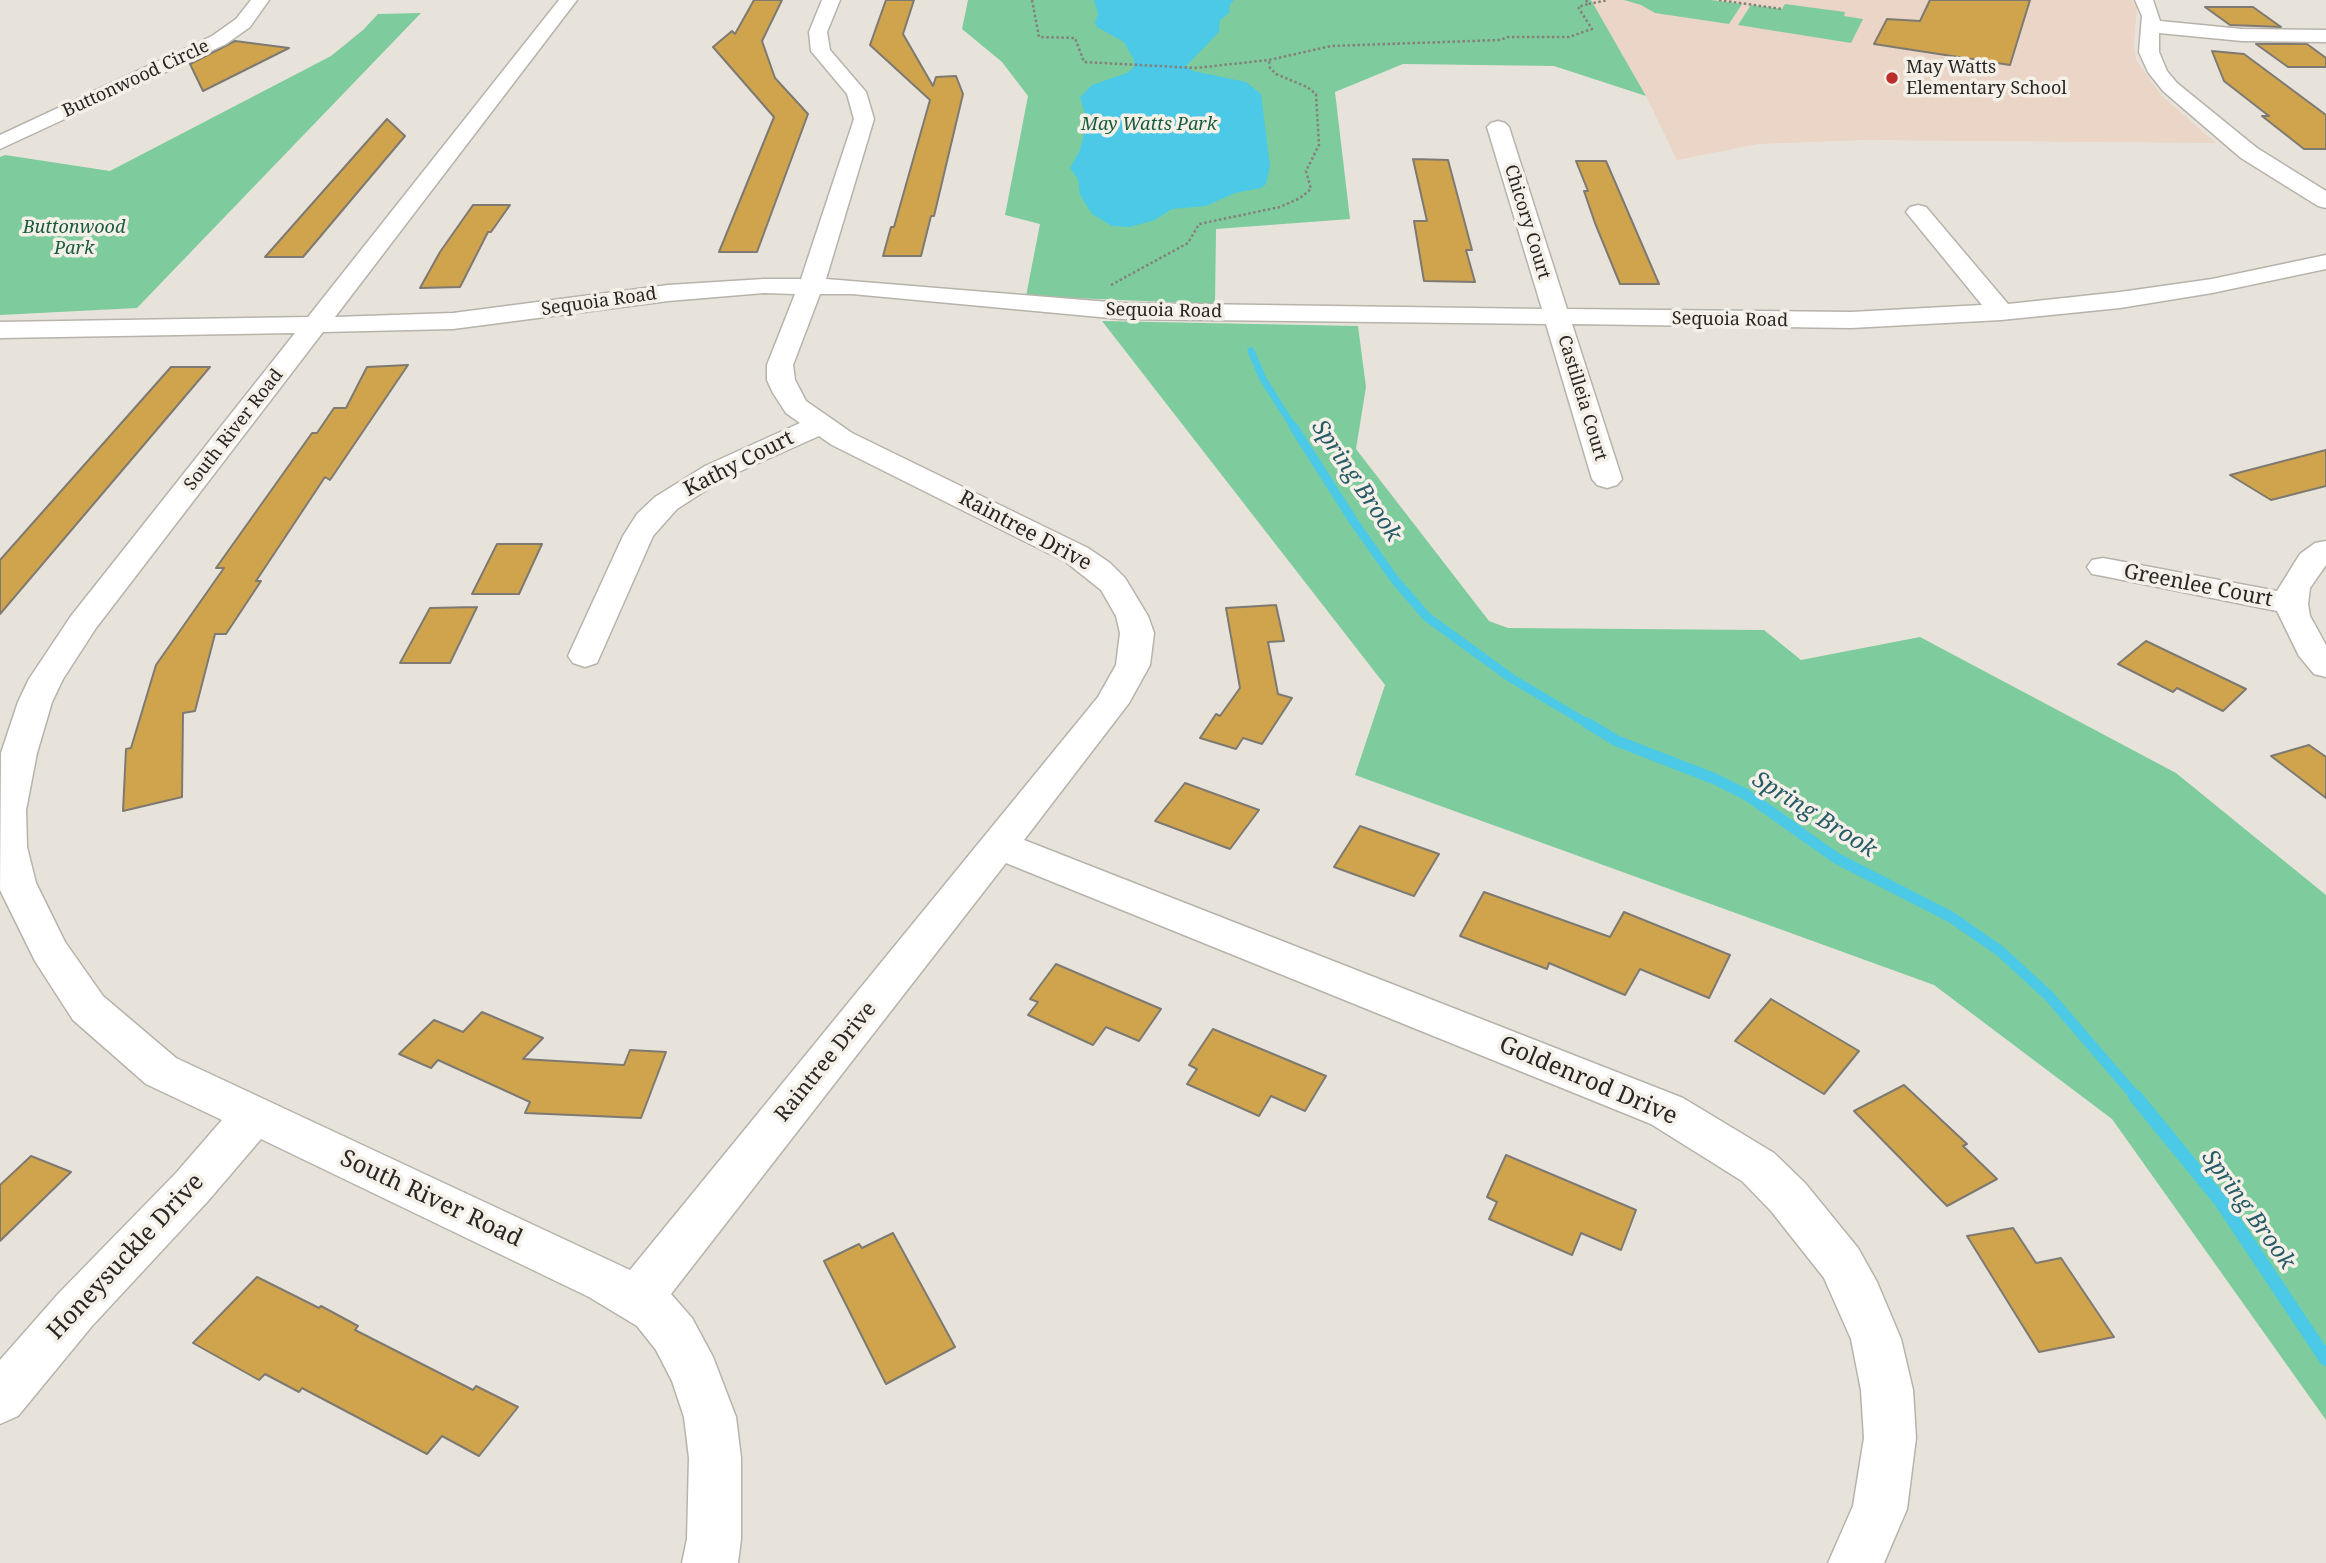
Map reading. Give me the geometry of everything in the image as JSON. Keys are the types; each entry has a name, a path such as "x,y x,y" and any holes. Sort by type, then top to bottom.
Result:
{"street":[{"name":"Buttonwood Circle","path":"0,143 219,40 243,23 260,0"},
{"name":"South River Road","path":"568,0 82,624 46,679 19,752 7,810 8,847 16,883 13,907 49,950 89,1008 111,1030 162,1071 606,1281 654,1310 674,1334 695,1374 710,1417 715,1458 714,1539 710,1563"},
{"name":"Raintree Drive","path":"636,1300 1112,703 1133,665 1137,633 1132,616 1114,585 1099,570 1077,555 842,439 796,407 787,394 781,380 780,365 824,251 864,119 856,92 821,51 818,32 831,0"},
{"path":"2144,0 2151,16 2148,41 2153,63 2179,96 2249,153 2326,201"},
{"path":"2150,26 2242,35 2326,36"},
{"name":"Chicory Court","path":"1498,127 1557,317"},
{"path":"1918,212 2001,312"},
{"name":"Sequoia Road","path":"0,330 453,321 668,293 764,286 852,287 1121,311 1824,320 2001,312 2120,300 2212,286 2326,262"},
{"name":"Castilleia Court","path":"1557,317 1607,479"},
{"name":"Kathy Court","path":"585,656 638,536 648,520 666,503 715,472 819,425"},
{"path":"2326,550 2311,561 2294,588 2292,604 2294,616 2312,649 2326,666"},
{"name":"Greenlee Court","path":"2103,567 2292,604"},
{"name":"Goldenrod Drive","path":"1000,845 1667,1111 1758,1167 1815,1227 1841,1263 1860,1298 1876,1339 1887,1390 1890,1438 1880,1509 1856,1563"},
{"name":"Honeysuckle Drive","path":"0,1399 75,1310 192,1187 253,1116"}],"path":[{"path":"1032,0 1039,37 1075,38 1084,62 1195,68 1269,61 1331,46 1500,40 1508,37 1569,37 1592,29 1578,7 1608,0"},
{"path":"1586,0 1588,4"},
{"path":"1719,0 1782,9"},
{"path":"1108,287 1188,243 1199,224 1280,207 1300,198 1311,189 1306,171 1320,145 1316,94 1307,87 1276,74 1270,68 1269,61"}],"shaded area":[{"name":"May Watts Elementary School","path":"1591,0 2132,0 2137,7 2134,43 2136,60 2162,96 2216,143 1864,140 1758,144 1677,160 1646,96"}],"green space":[{"name":"May Watts Park","path":"968,0 1591,0 1646,96 1554,66 1403,64 1335,92 1350,219 1216,229 1215,304 1026,296 1040,224 1005,215 1028,96 1002,62 962,29"},
{"path":"1624,0 1711,0 1742,4 1729,24 1655,13"},
{"path":"1785,4 1845,12 1844,16 1863,19 1851,43 1738,25 1751,5 1782,9"},
{"name":"Buttonwood Park","path":"421,13 137,308 0,315 0,157 5,155 110,171 331,56 378,14"},
{"path":"1102,321 1358,326 1366,387 1356,449 1489,621 1508,628 1764,630 1801,660 1920,637 2176,773 2326,895 2326,1420 2112,1119 1934,985 1355,775 1385,685"}],"water":[{"path":"1094,0 1234,0 1230,4 1229,13 1220,20 1219,32 1186,66 1193,71 1246,82 1261,94 1270,166 1266,184 1261,188 1235,193 1206,206 1172,209 1155,220 1130,227 1112,226 1092,214 1080,195 1078,179 1070,168 1080,150 1087,121 1080,97 1092,85 1127,73 1134,67 1134,60 1124,42 1097,27 1095,22 1098,14"}],"building":[{"path":"754,0 782,0 762,41 775,78 808,114 757,252 719,252 774,117 713,47 732,31 735,34"},
{"path":"886,0 914,0 903,34 933,86 936,77 956,76 963,94 934,216 931,216 921,256 883,256 891,227 894,227 930,100 870,45"},
{"path":"1930,0 2030,0 2010,65 1874,44 1887,19 1920,21"},
{"path":"2205,7 2253,7 2281,27 2230,25"},
{"path":"235,41 289,48 203,91 190,64"},
{"path":"2256,44 2307,44 2326,58 2326,67 2288,67"},
{"path":"2212,51 2244,54 2326,115 2326,149 2304,149 2262,116 2269,116 2224,81"},
{"path":"387,119 405,136 303,257 265,257"},
{"path":"1413,159 1448,160 1472,250 1466,250 1475,282 1424,281 1414,221 1427,221"},
{"path":"1576,161 1606,161 1659,284 1620,284 1595,223 1584,191 1588,191"},
{"path":"473,205 510,205 491,232 488,232 460,287 420,288 440,252"},
{"path":"408,365 330,480 325,477 256,581 261,581 226,634 215,634 195,711 183,713 182,797 123,811 126,749 131,748 156,665 224,568 216,568 312,433 317,433 334,408 346,408 367,367"},
{"path":"171,367 210,367 0,614 0,560"},
{"path":"2326,450 2326,486 2271,500 2230,475"},
{"path":"497,544 542,544 519,594 472,594"},
{"path":"1276,605 1284,641 1268,642 1278,694 1292,698 1262,744 1243,738 1236,749 1200,738 1216,714 1220,716 1240,688 1226,608"},
{"path":"477,607 450,663 400,663 430,608"},
{"path":"2146,641 2246,689 2223,711 2177,688 2173,692 2118,664"},
{"path":"2309,745 2326,757 2326,798 2271,756"},
{"path":"1185,783 1259,810 1230,849 1155,821"},
{"path":"1360,826 1439,854 1414,896 1334,867"},
{"path":"1484,892 1610,937 1624,912 1730,955 1709,998 1640,969 1625,995 1549,963 1547,969 1460,936"},
{"path":"1056,964 1161,1009 1139,1041 1106,1027 1093,1045 1028,1015 1038,1002 1030,999"},
{"path":"1771,999 1859,1051 1824,1094 1735,1041"},
{"path":"482,1012 543,1038 523,1059 624,1065 630,1050 666,1052 641,1118 525,1113 530,1102 438,1060 431,1068 399,1054 434,1020 463,1032"},
{"path":"1213,1029 1326,1076 1305,1111 1271,1096 1259,1116 1187,1084 1197,1069 1189,1065"},
{"path":"1904,1085 1967,1144 1963,1146 1997,1179 1947,1206 1854,1111"},
{"path":"1506,1155 1636,1210 1621,1250 1581,1233 1572,1255 1489,1219 1497,1202 1487,1197"},
{"path":"31,1156 71,1172 0,1241 0,1185"},
{"path":"2013,1228 2036,1263 2061,1258 2114,1337 2039,1352 1967,1236"},
{"path":"893,1233 955,1347 886,1384 824,1261 859,1244 862,1248"},
{"path":"257,1277 319,1308 321,1306 358,1326 355,1330 473,1390 476,1386 518,1407 479,1456 442,1436 427,1454 302,1388 299,1392 265,1374 259,1380 193,1343"}],"waterway":[{"name":"Spring Brook","path":"1251,351 1263,379 1294,428"},
{"name":"Spring Brook","path":"1293,426 1354,522 1395,580 1427,617 1511,678 1590,725"},
{"name":"Spring Brook","path":"1587,723 1617,741 1715,779 1747,795 1836,858 1951,917 2000,951 2049,996 2136,1097"},
{"name":"Spring Brook","path":"2135,1096 2220,1200 2326,1359"}],"place":[{"name":"May Watts Elementary School","path":"1892,78"}]}
